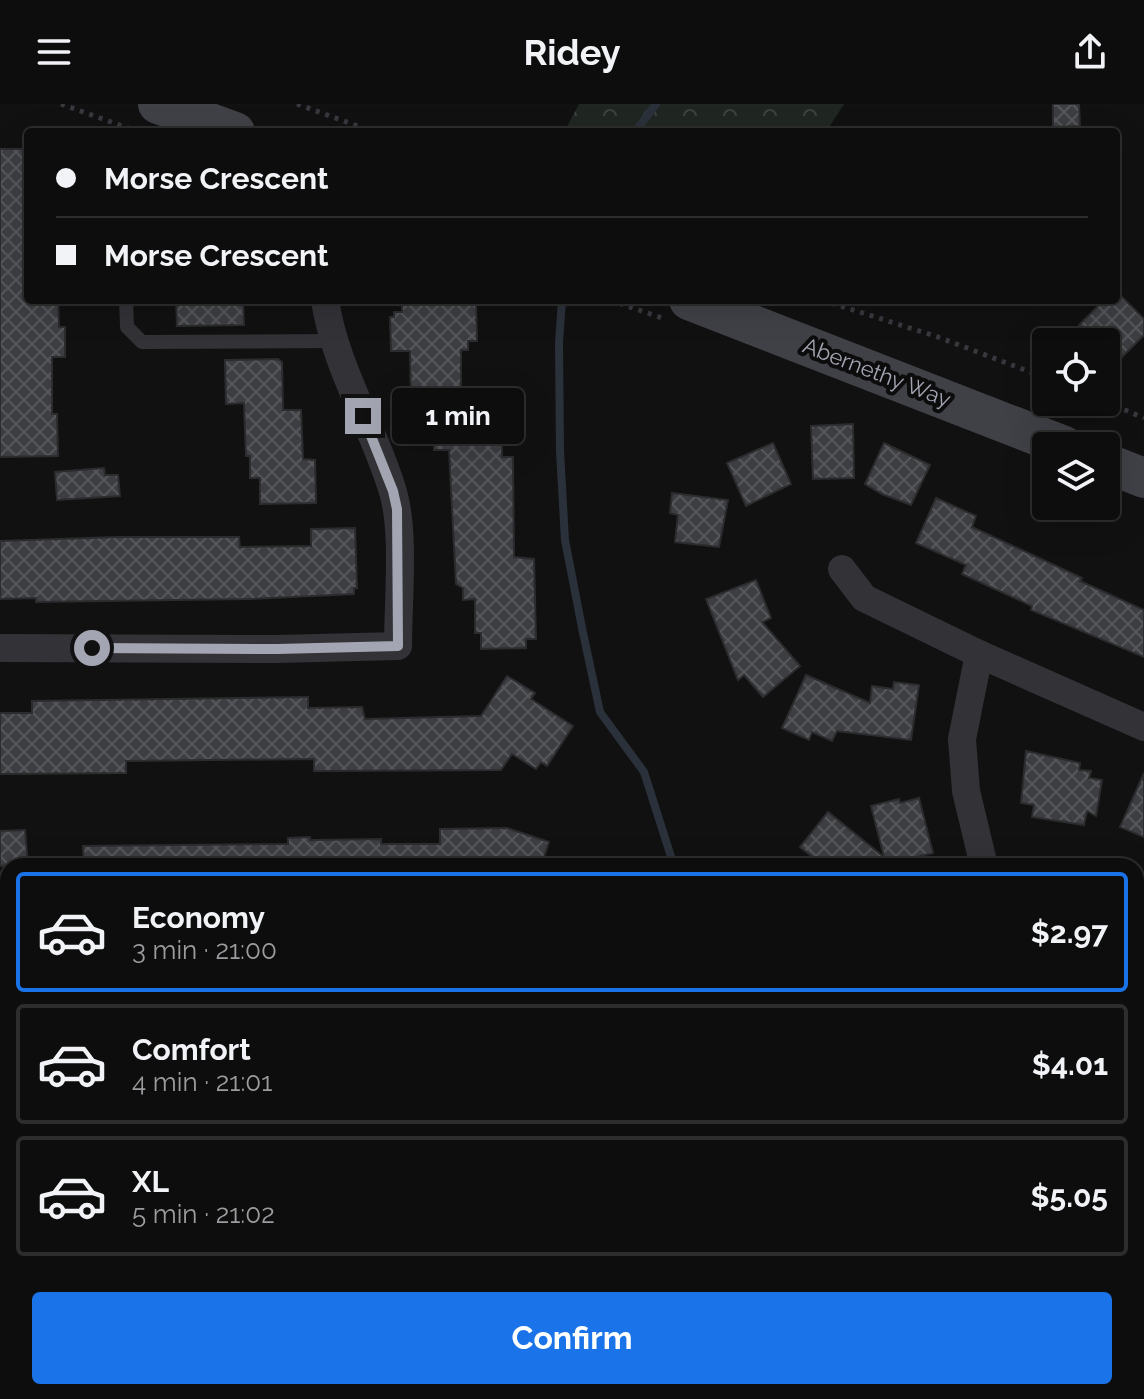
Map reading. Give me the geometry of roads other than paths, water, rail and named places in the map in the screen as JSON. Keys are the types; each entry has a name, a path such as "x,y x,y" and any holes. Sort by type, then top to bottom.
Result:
{"main road":[{"path":"158,104 224,128"},
{"name":"Abernethy Way","path":"699,304 1032,434"},
{"path":"1120,469 1144,478"}],"street":[{"path":"0,648 398,646 398,529 393,491 334,341 326,304"},
{"path":"842,569 864,598 979,654 1144,727"},
{"path":"979,654 962,739 966,791 982,858"}],"lane":[{"path":"126,304 127,327 142,342 334,341"}],"waterway":[{"path":"638,128 656,104"},
{"path":"562,304 560,451 565,540 582,628 600,712 644,772 671,858"}]}
